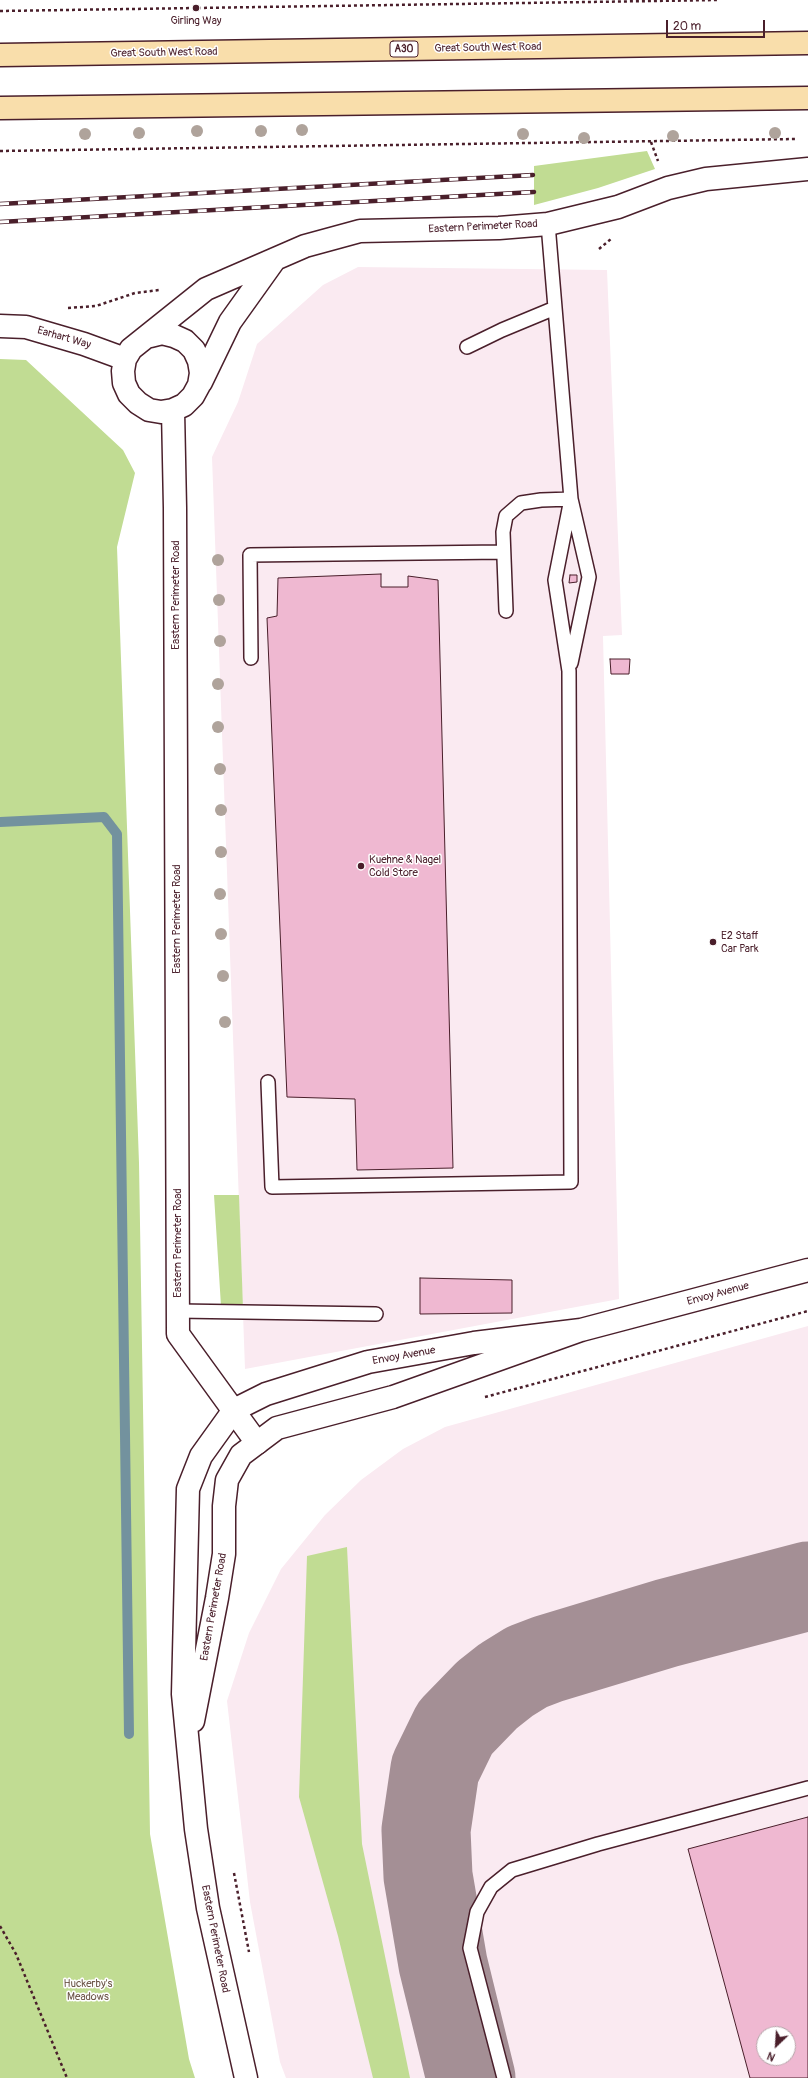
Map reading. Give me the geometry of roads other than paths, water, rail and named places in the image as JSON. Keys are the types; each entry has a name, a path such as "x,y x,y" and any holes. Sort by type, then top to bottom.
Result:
{"highway":[{"name":"Great South West Road","path":"0,55 808,43"},
{"path":"0,108 808,98"}],"street":[{"name":"Eastern Perimeter Road","path":"150,336 206,289 305,246 360,231 499,228 548,224 618,207 668,188 706,179 808,169"},
{"path":"199,385 201,373 199,361 194,350 185,341 174,336 162,334 150,336 139,342 125,358 123,371 124,383 129,394 138,403 149,410 161,412 173,410 184,405 193,396 199,385 230,322 276,258"},
{"name":"Earhart Way","path":"0,326 26,327 125,358"},
{"name":"Eastern Perimeter Road","path":"173,410 175,524 178,1334 257,1443 241,1455 228,1480 224,1506 224,1554 188,1750"},
{"name":"Envoy Avenue","path":"257,1443 277,1428 393,1397 581,1330 808,1270"},
{"name":"Envoy Avenue","path":"234,1410 266,1394 368,1362 474,1343 581,1330"},
{"name":"Eastern Perimeter Road","path":"234,1410 201,1456 188,1489 183,1694 196,1829 208,1908 246,2078"}],"lane":[{"path":"548,224 571,499 589,577 569,671"},
{"path":"467,347 502,330 555,308"},
{"path":"506,611 503,532 506,516 521,503 571,499"},
{"path":"268,1082 272,1186 572,1182 569,671 554,580 571,499"},
{"path":"251,658 250,555 503,552"},
{"path":"178,1310 376,1314"},
{"path":"504,2078 470,1948 477,1912 491,1887 512,1870 598,1844 808,1788"}],"waterway":[{"path":"0,822 104,817 117,834 129,1734"}],"railway":[{"path":"0,204 533,175"},
{"path":"0,222 534,192"}],"place":[{"name":"Girling Way","path":"196,8"},
{"name":"Kuehne & Nagel Cold Store","path":"361,866"},
{"name":"E2 Staff Car Park","path":"713,942"}],"park label":[{"name":"Huckerby's Meadows","path":"88,1990"}]}
